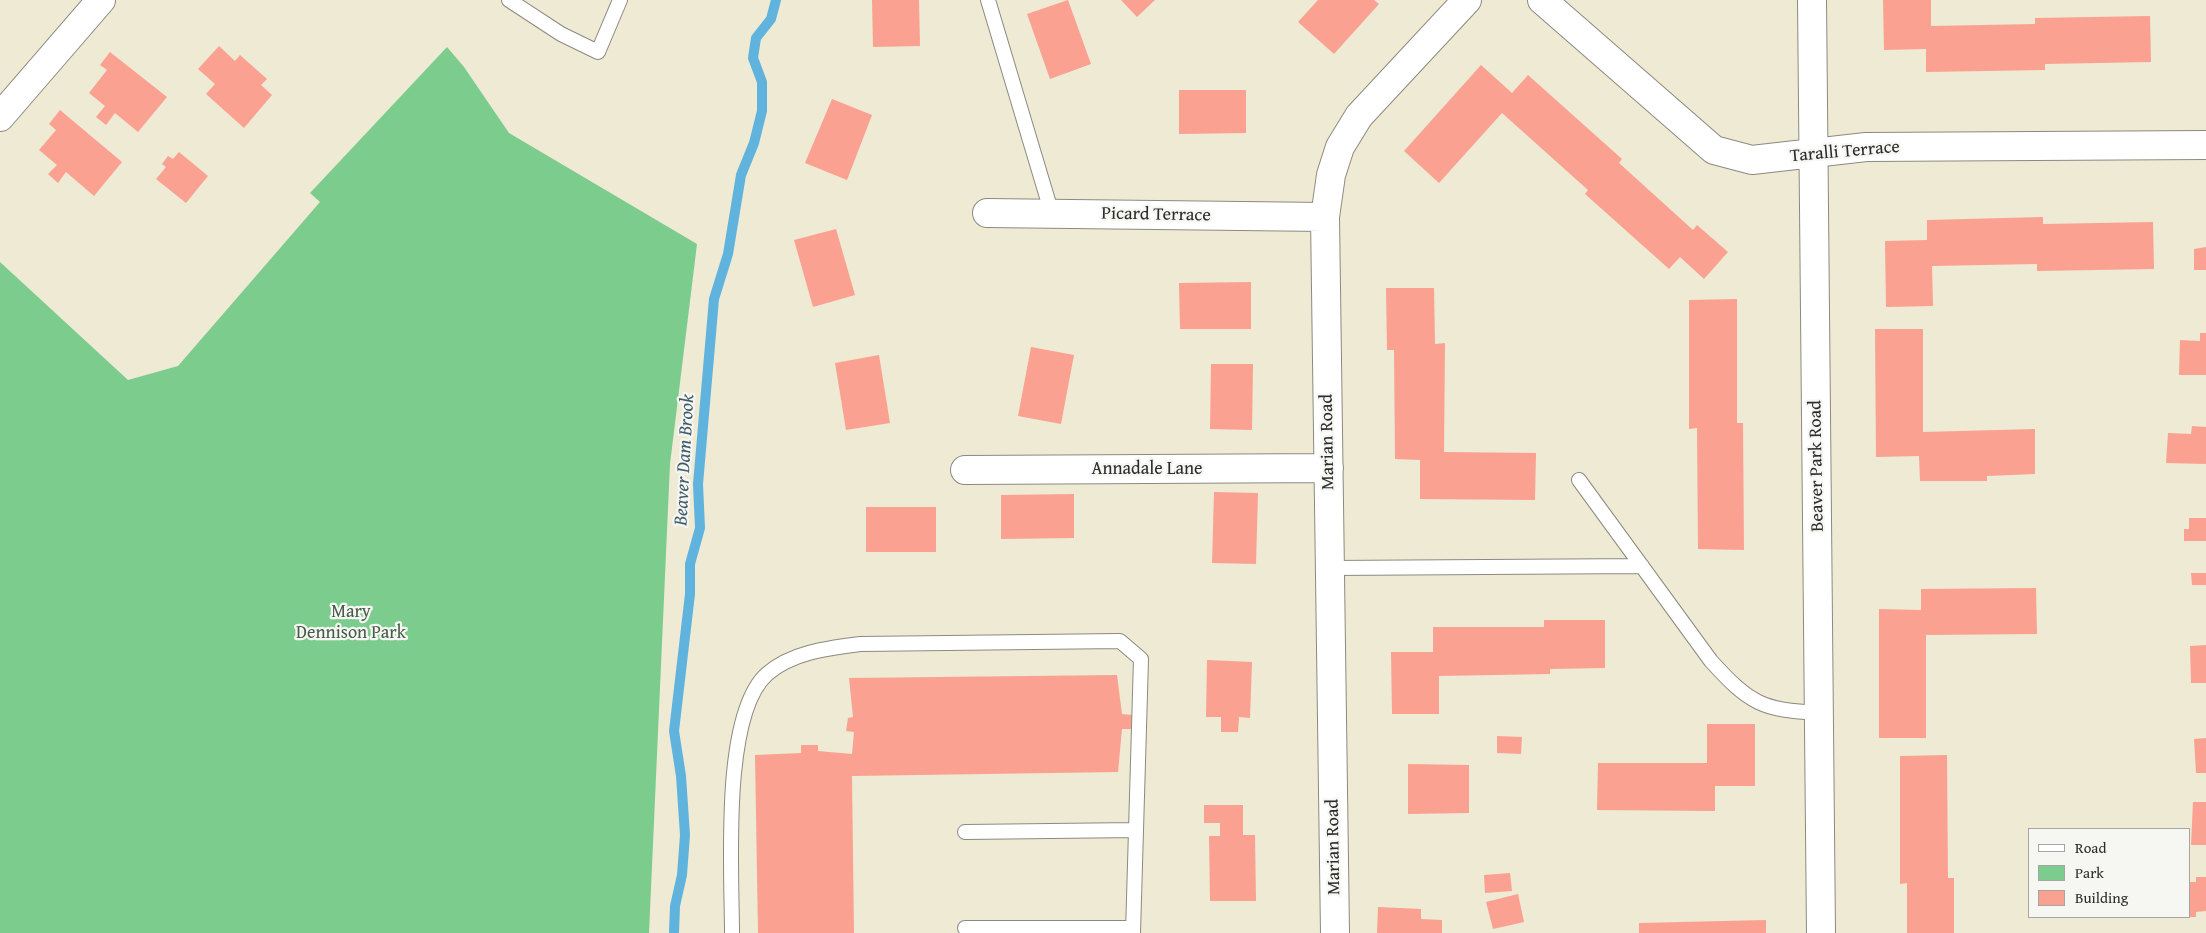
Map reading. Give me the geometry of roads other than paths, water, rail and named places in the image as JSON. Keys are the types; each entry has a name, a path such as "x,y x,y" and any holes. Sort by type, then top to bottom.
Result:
{"street":[{"path":"0,117 102,0"},
{"name":"Marian Road","path":"1335,933 1325,217 1330,174 1340,147 1354,124 1466,0"},
{"name":"Taralli Terrace","path":"1542,0 1714,150 1752,160 1866,147 2206,144"},
{"name":"Beaver Park Road","path":"1812,0 1821,933"},
{"name":"Picard Terrace","path":"987,213 1325,217"},
{"name":"Annadale Lane","path":"965,470 1329,468"}],"lane":[{"path":"509,0 561,34 598,52 620,0"},
{"path":"988,0 1052,214"},
{"path":"1579,480 1711,661 1734,687 1757,703 1785,711 1819,713"},
{"path":"1330,568 1642,566"},
{"path":"732,933 732,785 736,755 753,690 768,673 794,658 823,648 860,644 1120,642 1141,659 1133,930 965,928"},
{"path":"965,832 1136,830"}],"waterway":[{"name":"Beaver Dam Brook","path":"674,933 675,906 682,875 685,835 681,776 674,731 690,594 690,564 700,528 698,484 714,299 728,254 741,175 754,143 762,111 762,82 753,58 756,38 771,19 776,0"}],"park label":[{"name":"Mary Dennison Park","path":"351,622"}]}
